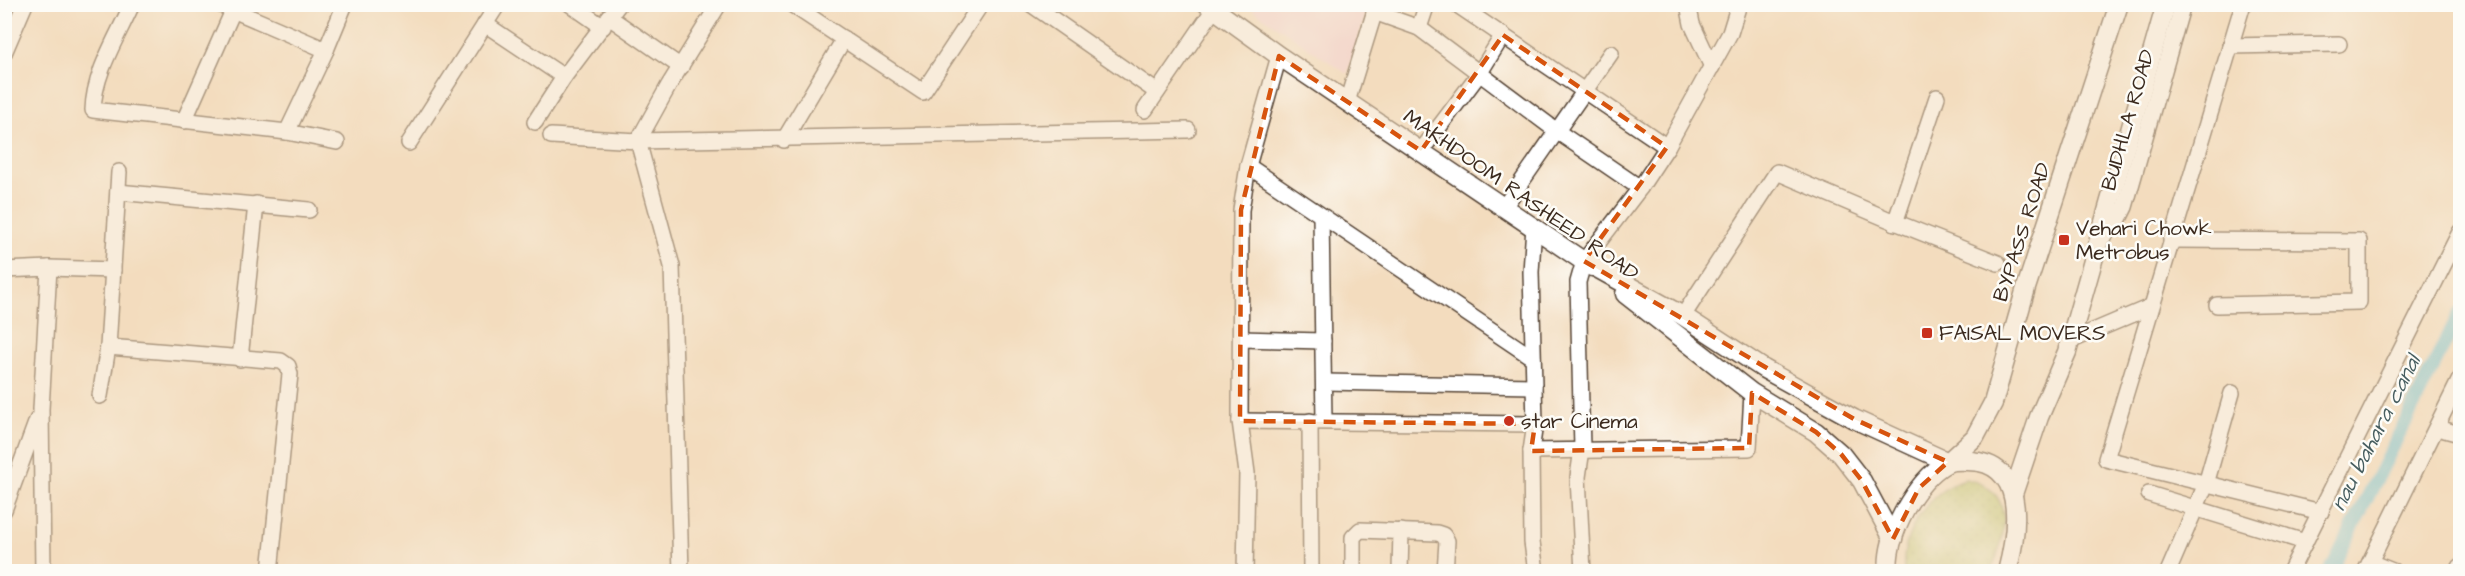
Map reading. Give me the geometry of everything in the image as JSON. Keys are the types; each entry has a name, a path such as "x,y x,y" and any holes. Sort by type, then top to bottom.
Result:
{"main road":[{"name":"BYPASS ROAD","path":"1887,570 1893,539 1904,510 1919,488 1976,437 1993,403 2026,288 2119,4"},
{"path":"2013,494 2039,417 2070,341 2166,4"},
{"name":"MAKHDOOM RASHEED ROAD","path":"1210,7 1584,261 1752,393 1816,432 1841,454 1862,481 1893,539"},
{"path":"1584,261 1683,316 1764,369 1854,419 1948,462 1968,460 1988,464 2003,475 2013,494 2016,516 2014,543 2007,572"},
{"path":"2014,543 2018,572"}],"street":[{"path":"132,4 99,79 94,94 93,110 287,132 337,142"},
{"path":"287,132 345,4"},
{"path":"409,143 498,4"},
{"path":"570,4 610,16 681,68"},
{"path":"681,572 672,266 638,141 669,85 719,4"},
{"path":"791,4 923,92 981,4"},
{"path":"1031,4 1158,92"},
{"path":"1419,28 1427,4"},
{"path":"1456,4 1667,147"},
{"path":"1688,4 1692,24 1712,68"},
{"path":"1583,572 1578,477 1582,449 1578,282 1584,261 1640,188 1667,147 1730,33 1739,4"},
{"name":"BUDHLA ROAD","path":"2100,240 2118,221 2125,207 2183,4"},
{"path":"2243,4 2106,459 2320,512"},
{"path":"184,121 230,6 326,50"},
{"path":"1145,110 1210,7"},
{"path":"1347,102 1376,8 1419,28 1479,75 1640,188"},
{"path":"4,11 22,11 4,53"},
{"path":"535,122 564,77 610,16"},
{"path":"485,24 564,77"},
{"path":"1420,151 1479,75 1503,35"},
{"path":"784,140 844,39"},
{"path":"2230,46 2339,44"},
{"path":"1504,207 1611,53"},
{"path":"1245,572 1246,473 1240,421 1241,210 1248,166 1279,56"},
{"path":"1895,223 1937,97"},
{"path":"551,136 638,141 784,140 1188,130"},
{"path":"1248,166 1533,358"},
{"path":"100,396 108,347 119,172"},
{"path":"1683,316 1777,172 1895,223 1998,263"},
{"path":"118,192 309,210"},
{"path":"240,358 256,204"},
{"path":"1311,572 1317,421 1324,382 1321,216"},
{"path":"1534,226 1531,272 1534,424 1531,451 1532,542 1536,572"},
{"path":"2290,572 2460,232"},
{"path":"2171,240 2359,241 2359,302 2217,305"},
{"path":"4,270 49,268 113,270"},
{"path":"43,572 41,409 49,268"},
{"path":"2070,341 2150,307"},
{"path":"1241,339 1323,341"},
{"path":"108,347 281,362 288,366 290,374 270,572"},
{"path":"2395,572 2367,567 2460,379"},
{"path":"1324,382 1534,386"},
{"path":"1531,451 1749,448 1752,393"},
{"path":"2169,572 2206,484 2232,393"},
{"path":"4,510 41,409"},
{"path":"1240,421 1534,424"},
{"path":"2437,428 2460,434"},
{"path":"2149,494 2305,542"},
{"path":"1353,572 1353,537 1360,530 1443,535 1447,542 1445,572"},
{"path":"1400,572 1401,531"},
{"path":"2458,572 2460,567"}],"highlighted area":[{"path":"1503,35 1667,147 1584,261 1854,419 1948,462 1919,488 1893,539 1862,481 1841,454 1816,432 1752,393 1749,448 1531,451 1535,424 1240,421 1241,210 1279,56 1421,151"}],"shaded area":[{"path":"1246,5 1369,5 1347,74"}],"green space":[{"path":"1965,479 1981,484 1993,492 2000,503 2003,515 2001,543 1990,571 1904,571 1907,542 1919,515 1939,493"}],"waterway":[{"name":"nau bahara canal","path":"2330,572 2460,313"}],"place":[{"name":"Vehari Chowk Metrobus","path":"2064,240"},
{"name":"FAISAL MOVERS","path":"1927,333"},
{"name":"star Cinema","path":"1509,421"}]}
